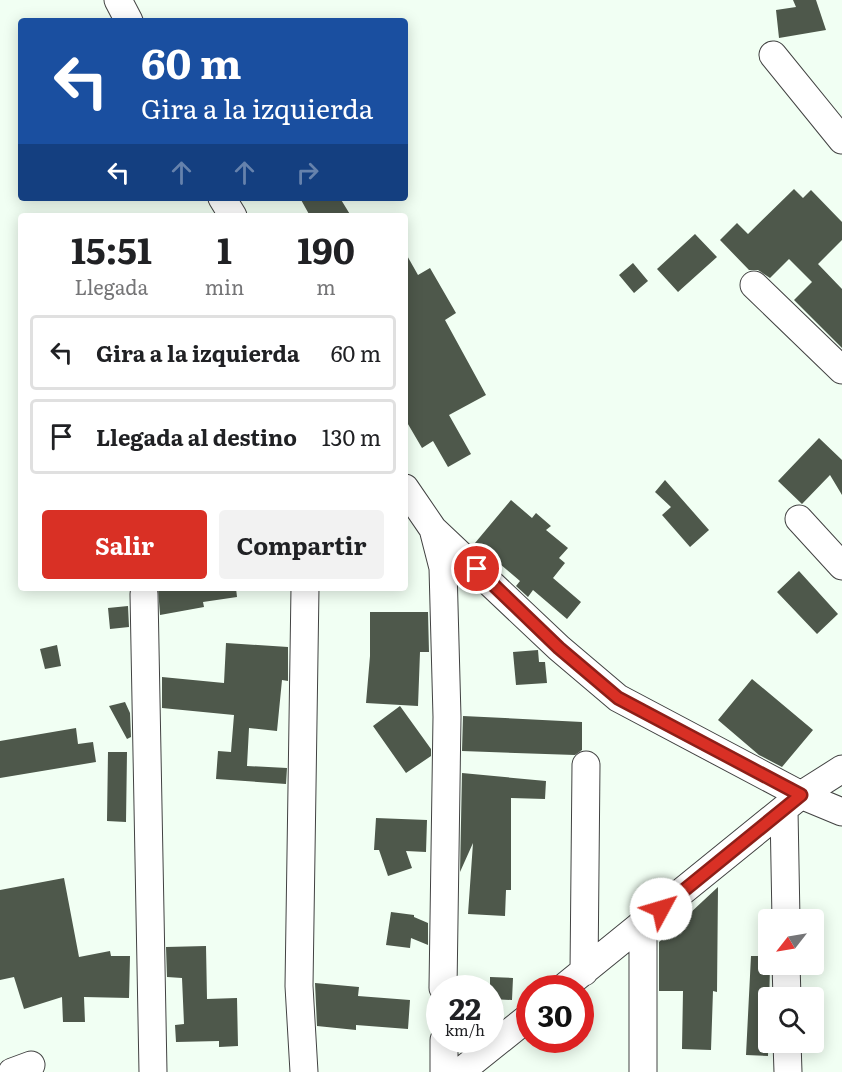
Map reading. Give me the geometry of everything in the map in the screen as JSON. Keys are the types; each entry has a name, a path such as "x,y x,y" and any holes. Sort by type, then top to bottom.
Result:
{"street":[{"path":"118,0 127,18"},
{"path":"773,55 842,140"},
{"path":"754,285 842,370"},
{"path":"408,492 433,529 559,648 618,698 793,802 842,812"},
{"path":"798,519 842,566"},
{"path":"433,529 443,568 447,694 443,975"},
{"path":"303,1072 299,986 304,591"},
{"path":"144,594 153,1072"},
{"path":"584,972 586,765"},
{"path":"580,975 793,802 842,769"},
{"path":"787,909 793,802"},
{"path":"643,924 643,1072"},
{"path":"460,1072 516,1027"},
{"path":"444,1053 444,1072"},
{"path":"787,1053 788,1072"}],"building":[{"path":"793,0 816,0 826,30 779,38 776,10 796,7"},
{"path":"794,189 803,198 811,190 842,222 842,240 818,264 842,289 842,348 794,300 812,282 789,259 770,278 758,270 749,270 720,240 737,223 748,234"},
{"path":"302,201 342,201 349,213 308,213"},
{"path":"695,234 717,257 678,292 657,269"},
{"path":"408,257 418,275 430,268 456,313 445,320 486,395 449,415 471,454 448,467 433,441 422,448 408,424"},
{"path":"633,263 648,281 634,293 619,275"},
{"path":"819,438 842,460 842,495 830,475 802,504 778,481"},
{"path":"665,480 709,530 690,547 662,515 671,507 655,492"},
{"path":"511,500 532,518 536,513 551,526 546,530 568,548 559,558 565,563 553,578 581,602 567,619 533,590 528,597 516,586 520,581 475,543"},
{"path":"799,571 838,614 817,634 777,592"},
{"path":"158,591 236,591 237,597 203,602 204,607 160,615"},
{"path":"128,606 129,627 110,629 108,608"},
{"path":"370,612 428,612 429,652 420,652 418,706 366,703 370,656"},
{"path":"226,643 288,647 288,681 282,680 277,731 249,728 247,766 287,768 286,784 216,779 218,751 231,752 234,715 162,708 162,677 224,683"},
{"path":"57,645 61,666 45,669 40,649"},
{"path":"538,650 539,662 545,662 547,683 516,685 513,652"},
{"path":"752,679 813,730 782,767 759,755 718,720"},
{"path":"125,702 130,713 131,737 127,739 109,706"},
{"path":"400,706 431,749 431,756 406,773 373,726"},
{"path":"463,716 582,722 582,750 575,755 462,751"},
{"path":"76,728 78,744 93,742 96,762 0,778 0,741"},
{"path":"108,752 127,752 126,822 107,821"},
{"path":"462,773 546,781 545,799 511,798 511,890 506,890 505,916 468,914 473,843 460,872"},
{"path":"376,818 427,820 426,852 406,851 412,868 388,876 379,850 374,850"},
{"path":"64,878 79,957 110,951 111,956 130,956 129,998 84,997 85,1022 63,1022 62,997 24,1009 14,977 0,980 0,890"},
{"path":"718,887 717,992 713,991 711,1050 682,1049 683,991 659,991 659,942"},
{"path":"391,912 414,915 428,923 428,945 411,938 410,948 386,945"},
{"path":"206,946 207,999 237,998 238,1046 219,1047 219,1041 176,1042 175,1025 184,1024 182,978 167,977 166,947"},
{"path":"751,956 758,956 758,975 770,975 770,987 758,987 758,1053 768,1053 768,1056 746,1055"},
{"path":"504,978 513,978 512,1000 504,1000"},
{"path":"315,983 359,987 358,996 410,1000 408,1029 356,1025 356,1030 317,1026"}],"route":[{"path":"477,569 559,648 618,698 801,795 661,909"}]}
